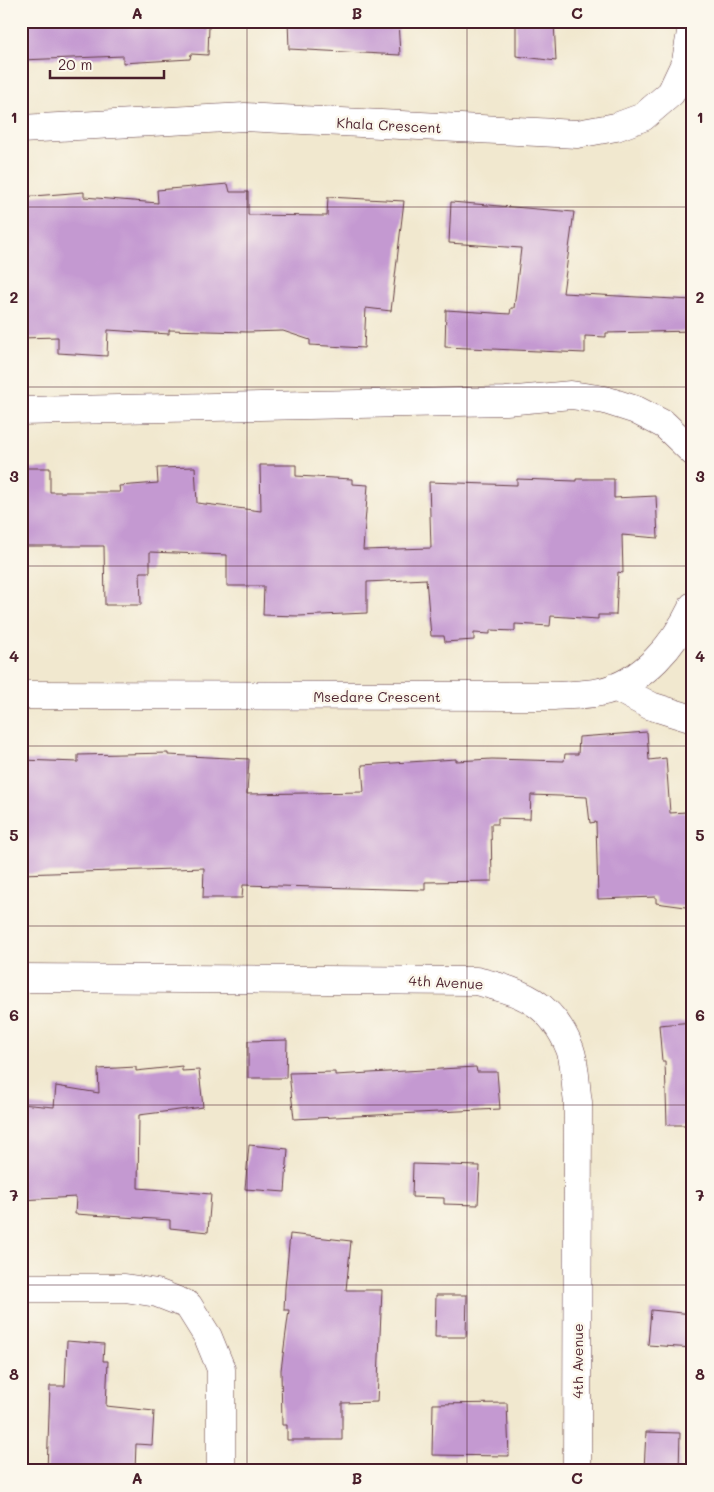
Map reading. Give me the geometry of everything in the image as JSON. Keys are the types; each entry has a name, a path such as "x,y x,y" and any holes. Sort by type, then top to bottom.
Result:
{"street":[{"name":"Khala Crescent","path":"21,129 245,117 577,134 616,127 643,117 671,93 686,61 693,21"},
{"path":"21,411 506,401 571,396 605,400 636,410 665,425 693,452"},
{"name":"Msedare Crescent","path":"21,695 554,696 601,692 637,677 671,644 692,608"},
{"path":"615,686 651,706 693,719"},
{"name":"4th Avenue","path":"21,978 476,981 510,989 532,1000 552,1017 571,1050 578,1102 577,1471"},
{"path":"21,1288 125,1288 156,1293 188,1305 208,1336 221,1369 221,1471"}],"building":[{"path":"21,21 203,21 203,26 209,26 208,55 191,54 190,59 123,63 123,56 21,60"},
{"path":"288,21 398,21 400,55 289,49"},
{"path":"516,21 554,21 556,61 516,56"},
{"path":"228,184 230,192 248,192 248,215 327,216 328,197 404,201 391,311 366,308 364,348 310,345 310,340 283,331 169,330 169,334 108,330 107,356 58,353 58,337 21,338 21,197 84,192 84,197 158,203 157,190"},
{"path":"451,202 574,212 563,293 693,300 693,331 606,333 606,337 585,336 585,353 445,347 446,310 510,314 511,308 514,308 521,248 449,243"},
{"path":"260,465 296,465 296,476 352,479 352,484 368,485 363,550 431,548 429,482 517,485 517,479 576,481 576,479 614,479 614,498 656,496 658,538 622,535 623,573 618,572 616,615 598,615 598,619 551,616 550,626 515,624 515,631 490,630 490,634 474,633 474,640 445,642 444,636 431,636 426,579 367,582 367,613 299,616 263,615 264,586 227,586 227,555 150,552 150,572 140,572 141,605 105,605 104,546 21,546 21,468 50,468 50,492 120,492 119,486 158,483 157,468 195,467 197,503 261,511"},
{"path":"647,732 649,760 666,758 670,813 686,812 693,872 693,908 656,903 656,897 598,899 596,822 590,823 587,797 531,795 530,819 498,818 498,824 491,824 492,881 425,882 425,890 243,885 242,898 203,898 204,868 21,874 21,760 78,762 78,755 168,753 168,755 249,759 247,794 364,792 362,765 456,759 456,761 492,759 564,761 565,754 578,754 579,737"},
{"path":"693,1022 693,1125 667,1125 665,1061 662,1061 659,1025"},
{"path":"287,1040 286,1078 248,1078 248,1041"},
{"path":"182,1066 182,1071 199,1070 203,1107 139,1115 138,1188 211,1194 208,1232 170,1228 170,1220 75,1214 76,1197 21,1200 21,1104 54,1107 56,1086 99,1093 98,1069 136,1067 136,1071"},
{"path":"476,1067 477,1072 497,1072 500,1109 294,1119 289,1073 335,1072 335,1075"},
{"path":"249,1145 288,1149 285,1192 245,1189"},
{"path":"413,1164 480,1166 478,1205 444,1204 444,1198 412,1197"},
{"path":"290,1234 351,1241 346,1290 382,1290 377,1402 342,1403 342,1440 287,1440 287,1425 282,1425 281,1370 289,1310 284,1310"},
{"path":"436,1295 467,1295 466,1337 435,1337"},
{"path":"651,1310 693,1314 693,1348 648,1345"},
{"path":"67,1341 104,1344 103,1361 108,1361 106,1406 154,1411 152,1445 136,1444 135,1471 47,1471 50,1386 65,1386"},
{"path":"507,1403 509,1456 432,1455 433,1404"},
{"path":"646,1432 680,1433 679,1471 644,1470"}]}
